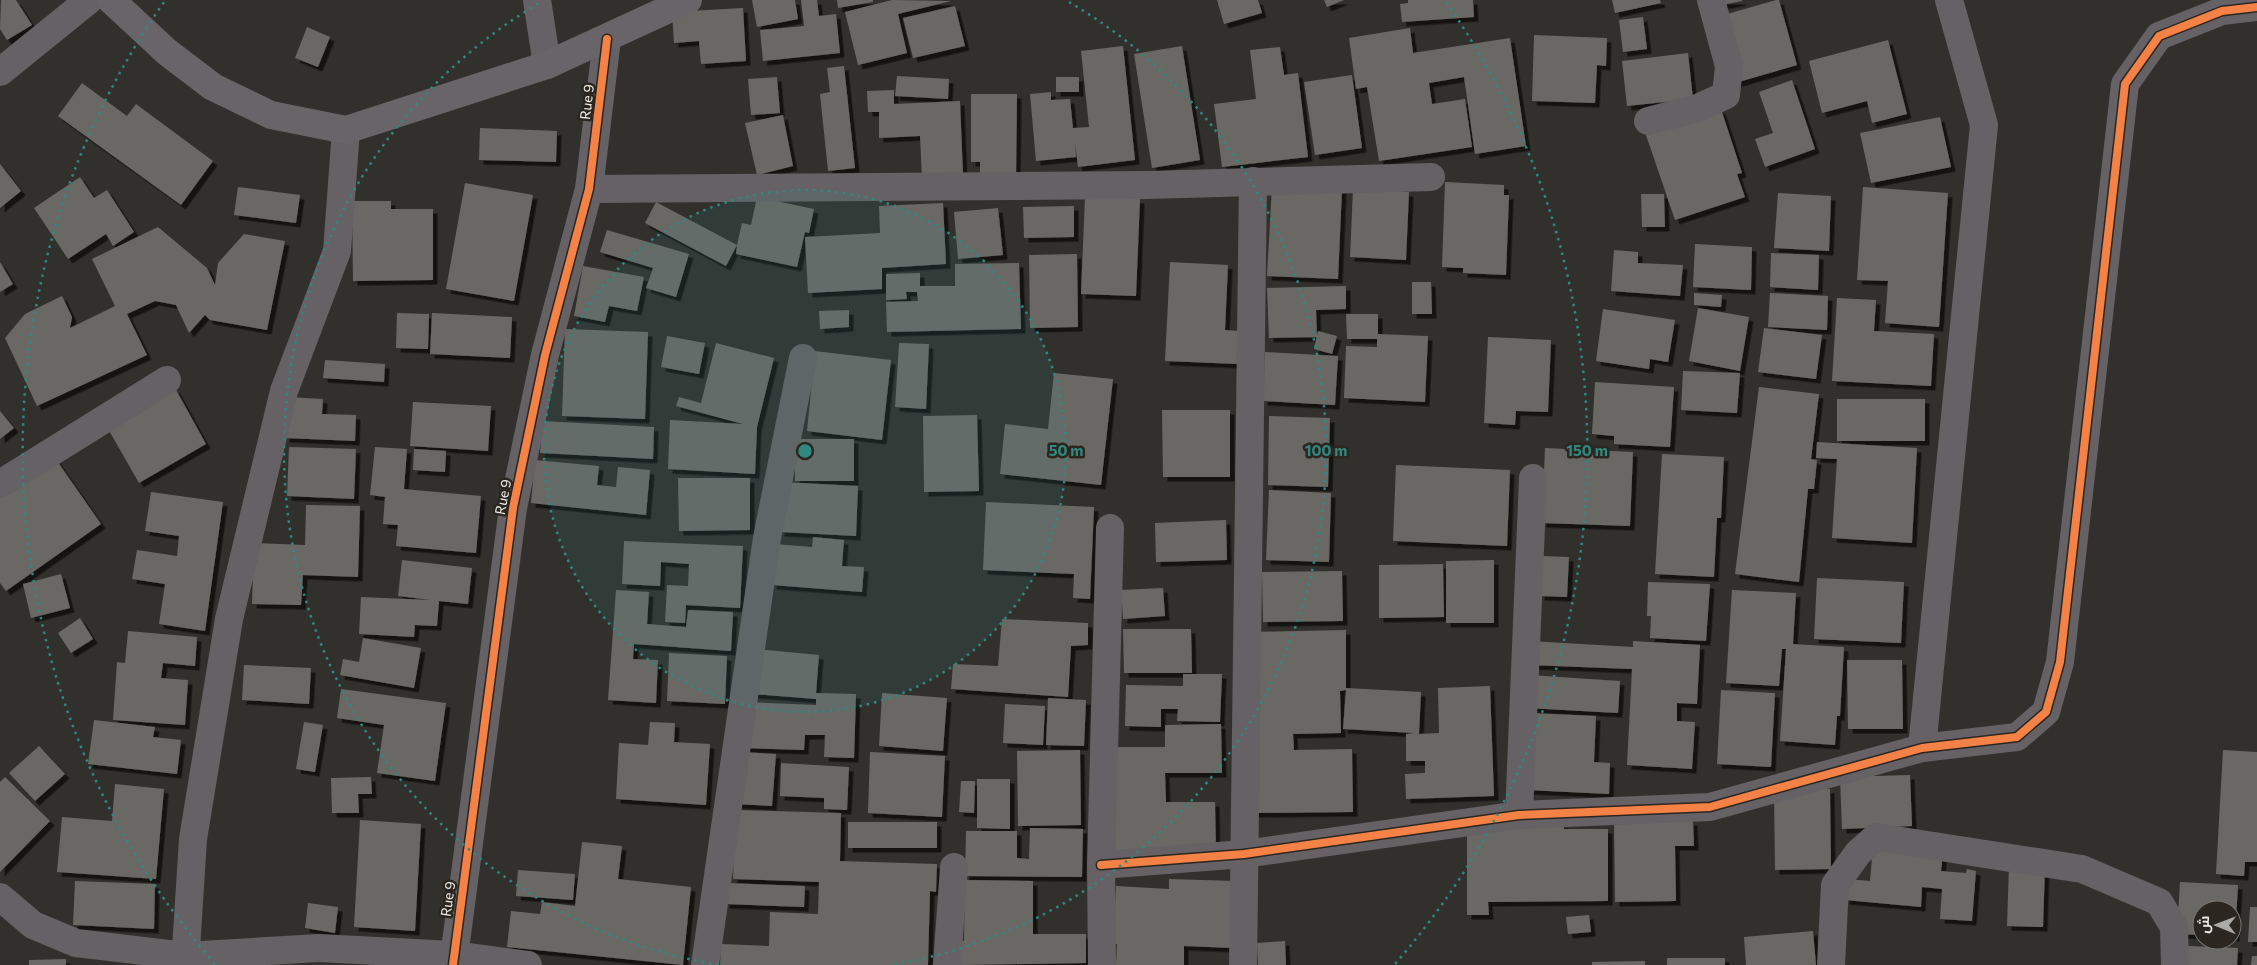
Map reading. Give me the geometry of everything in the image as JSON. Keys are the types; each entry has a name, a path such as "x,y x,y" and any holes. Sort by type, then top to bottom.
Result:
{"street":[{"path":"0,72 89,0"},
{"path":"111,0 167,52 213,87 271,115 346,130 548,65 688,0"},
{"path":"537,0 548,65"},
{"path":"1648,121 1698,108 1726,95 1729,66 1711,0"},
{"path":"1922,748 1984,125 1949,0"},
{"path":"1101,865 1244,854 1519,815 1710,807 1922,748 2017,737 2046,712 2060,662 2125,84 2159,36 2222,11 2257,7"},
{"name":"Rue 9","path":"453,960 512,508 545,355 589,189 607,39"},
{"path":"185,960 193,839 229,619 284,391 337,251 346,130"},
{"path":"589,189 1137,185 1431,177"},
{"path":"1243,965 1253,181"},
{"path":"705,965 767,538 803,358"},
{"path":"0,484 167,380"},
{"path":"1519,815 1533,478"},
{"path":"1102,965 1101,865 1110,528"},
{"path":"1831,965 1835,885 1858,853 1876,837 2082,869 2099,876 2159,902 2174,927 2175,965"},
{"path":"947,965 954,867"},
{"path":"0,898 33,925 76,943 185,960 319,948 528,965"}],"building":[{"path":"1,0 16,0 32,25 7,40 0,29"},
{"path":"752,0 795,0 798,19 757,27"},
{"path":"801,0 817,0 819,16 836,14 840,53 763,61 760,30 804,26"},
{"path":"837,0 873,0 873,2 838,8"},
{"path":"892,0 951,1 898,14 907,53 858,65 845,12"},
{"path":"1217,0 1258,0 1262,13 1224,24"},
{"path":"1324,0 1344,0 1327,7"},
{"path":"1408,0 1473,0 1474,17 1402,22 1400,4 1408,3"},
{"path":"1612,0 1660,0 1661,3 1615,13"},
{"path":"1716,0 1742,0 1742,1 1717,6"},
{"path":"1779,0 1797,65 1735,83 1717,17"},
{"path":"955,6 965,46 913,58 903,18"},
{"path":"743,8 746,61 701,64 699,41 674,43 672,12"},
{"path":"1643,17 1647,49 1623,52 1619,20"},
{"path":"307,27 330,37 318,67 295,58"},
{"path":"1410,28 1413,53 1510,38 1526,146 1475,154 1464,77 1429,83 1432,104 1465,99 1472,147 1379,161 1367,87 1356,89 1349,38"},
{"path":"1534,35 1607,38 1606,66 1597,65 1595,103 1532,101"},
{"path":"1888,40 1907,114 1872,123 1867,101 1822,113 1809,61"},
{"path":"1123,46 1135,160 1078,167 1075,142 1076,157 1036,161 1030,94 1051,92 1051,100 1070,99 1073,128 1089,127 1081,51"},
{"path":"1182,46 1200,160 1152,168 1134,54"},
{"path":"1280,47 1284,75 1298,73 1308,157 1222,167 1214,104 1256,99 1250,50"},
{"path":"1688,53 1693,99 1627,106 1622,61"},
{"path":"844,66 855,168 828,171 820,94 830,92 827,68"},
{"path":"1352,75 1362,148 1315,155 1304,82"},
{"path":"897,76 949,79 948,99 895,96"},
{"path":"777,77 780,113 751,115 748,79"},
{"path":"1056,77 1079,77 1079,92 1056,92"},
{"path":"1792,80 1815,149 1765,167 1755,139 1773,133 1759,92"},
{"path":"82,83 127,116 136,104 213,161 181,205 58,116"},
{"path":"894,90 894,104 960,101 963,175 922,177 920,136 879,138 879,112 868,112 867,91"},
{"path":"971,94 1017,94 1016,179 980,179 980,162 971,162"},
{"path":"1721,109 1742,173 1737,174 1745,197 1675,220 1646,135"},
{"path":"783,115 793,166 757,175 745,123"},
{"path":"1940,117 1951,167 1871,183 1860,133"},
{"path":"480,128 557,131 556,162 479,160"},
{"path":"0,164 21,191 0,208"},
{"path":"80,177 94,198 107,190 134,232 113,246 106,234 68,259 34,208"},
{"path":"1445,182 1504,185 1504,195 1509,195 1506,275 1463,273 1463,268 1442,267"},
{"path":"465,183 533,195 514,301 446,289"},
{"path":"1272,186 1342,189 1338,279 1267,276"},
{"path":"238,187 300,195 296,223 234,215"},
{"path":"1863,187 1948,193 1939,327 1885,323 1888,281 1857,280"},
{"path":"1353,189 1409,192 1406,260 1350,257"},
{"path":"1778,193 1831,196 1829,251 1774,248"},
{"path":"1641,194 1664,194 1665,227 1642,227"},
{"path":"757,197 814,209 809,233 805,232 797,267 736,254 742,223 751,225"},
{"path":"1085,197 1140,199 1136,296 1081,294"},
{"path":"352,201 391,201 391,209 433,209 433,280 353,281"},
{"path":"656,202 737,245 726,266 645,223"},
{"path":"943,203 946,264 882,268 882,289 808,293 805,237 880,233 879,206"},
{"path":"1074,206 1074,237 1024,238 1023,207"},
{"path":"998,208 1003,255 958,259 954,212"},
{"path":"158,227 207,268 215,285 218,263 244,234 285,241 267,330 210,320 205,315 189,333 176,305 155,301 127,314 147,355 37,406 5,338 25,314 62,296 72,317 70,328 115,306 92,259"},
{"path":"607,230 689,254 676,297 646,288 653,268 600,252"},
{"path":"1695,244 1752,247 1751,290 1693,287"},
{"path":"1614,250 1638,252 1638,263 1683,265 1680,296 1611,291"},
{"path":"1771,253 1819,255 1818,290 1770,287"},
{"path":"1077,254 1078,327 1030,328 1029,255"},
{"path":"0,262 13,284 0,292"},
{"path":"1170,262 1228,265 1225,330 1240,331 1238,364 1165,361"},
{"path":"1019,263 1021,329 887,332 886,302 918,301 917,292 906,292 907,299 886,300 886,274 920,273 920,286 955,286 955,264"},
{"path":"583,266 644,277 637,311 609,306 605,322 574,316"},
{"path":"1412,282 1431,282 1432,314 1412,314"},
{"path":"1346,286 1346,309 1316,310 1317,337 1269,338 1267,288"},
{"path":"1694,293 1722,295 1721,307 1694,305"},
{"path":"1770,293 1828,296 1827,330 1768,327"},
{"path":"1837,298 1876,300 1874,331 1934,334 1931,386 1832,381"},
{"path":"1698,308 1749,317 1740,371 1689,361"},
{"path":"1603,309 1675,320 1668,362 1650,359 1649,369 1596,361"},
{"path":"849,310 849,327 820,329 819,311"},
{"path":"397,313 429,314 428,349 396,348"},
{"path":"432,313 512,317 510,358 430,354"},
{"path":"1346,314 1378,314 1378,334 1428,336 1425,402 1344,398 1346,346 1377,347 1377,339 1347,339"},
{"path":"1764,328 1822,335 1816,379 1758,372"},
{"path":"565,329 648,332 645,419 562,416"},
{"path":"1318,331 1337,336 1332,354 1314,349"},
{"path":"667,336 705,343 699,374 661,367"},
{"path":"1488,337 1551,340 1548,412 1516,411 1515,425 1484,423"},
{"path":"716,343 774,358 757,427 755,474 668,469 670,420 743,424 676,406 679,397 701,403"},
{"path":"899,343 929,344 926,409 895,407"},
{"path":"815,351 891,360 882,440 807,431"},
{"path":"1265,352 1338,356 1335,405 1263,401"},
{"path":"325,360 385,364 384,382 323,378"},
{"path":"1683,371 1740,373 1737,413 1681,410"},
{"path":"1054,373 1113,379 1101,485 1000,474 1005,424 1048,429"},
{"path":"1595,382 1674,387 1670,447 1614,444 1614,436 1592,434"},
{"path":"1759,387 1819,394 1811,459 1817,460 1814,489 1808,489 1799,582 1735,574"},
{"path":"175,388 206,444 139,483 107,427"},
{"path":"287,397 323,399 322,414 356,415 355,441 285,438"},
{"path":"1837,399 1925,399 1925,441 1837,441"},
{"path":"413,402 491,406 488,451 410,446"},
{"path":"1162,410 1230,410 1230,477 1163,477"},
{"path":"0,411 14,428 0,439"},
{"path":"977,415 979,491 924,492 923,416"},
{"path":"1269,416 1330,418 1328,487 1268,485"},
{"path":"542,421 654,427 653,459 540,453"},
{"path":"795,439 854,439 854,481 795,481"},
{"path":"1817,442 1917,448 1912,543 1832,538 1837,459 1816,458"},
{"path":"289,447 356,449 354,499 287,496"},
{"path":"375,447 407,449 404,489 481,496 476,553 396,546 398,525 383,524 385,497 370,495"},
{"path":"1545,448 1633,452 1630,526 1542,523"},
{"path":"414,449 446,451 445,472 413,470"},
{"path":"1662,454 1724,457 1721,518 1717,518 1714,577 1655,574"},
{"path":"55,458 101,524 6,591 0,583 0,497"},
{"path":"535,460 599,466 597,485 616,487 618,467 650,470 646,515 531,503"},
{"path":"1396,465 1510,470 1507,546 1393,541"},
{"path":"678,478 750,478 750,530 679,531"},
{"path":"782,482 858,486 856,536 780,532"},
{"path":"1269,490 1331,493 1329,562 1266,560"},
{"path":"151,492 223,502 205,631 159,624 165,584 132,579 137,550 177,556 179,536 145,531"},
{"path":"986,502 1094,507 1090,599 1073,598 1074,574 983,570"},
{"path":"306,505 360,506 358,577 303,575 301,605 252,604 254,543 305,545"},
{"path":"1226,520 1227,560 1156,562 1155,523"},
{"path":"813,537 844,540 842,566 864,567 862,592 772,585 775,544 812,547"},
{"path":"624,541 743,546 740,608 686,605 685,623 665,622 667,585 688,586 689,564 661,562 660,586 622,584"},
{"path":"1542,556 1569,557 1567,597 1540,596"},
{"path":"402,560 472,568 468,604 439,601 437,626 415,625 414,637 359,634 361,597 431,600 398,596"},
{"path":"1494,560 1494,623 1446,623 1446,561"},
{"path":"1443,564 1444,617 1379,618 1379,565"},
{"path":"1342,571 1343,621 1263,622 1262,572"},
{"path":"61,574 70,608 31,618 23,584"},
{"path":"1817,578 1904,582 1901,643 1814,639"},
{"path":"1648,582 1710,584 1706,641 1650,638 1651,616 1647,616"},
{"path":"1163,588 1165,616 1123,619 1121,590"},
{"path":"616,590 649,592 647,624 686,627 688,610 733,612 731,651 634,644 633,659 658,660 656,703 608,700"},
{"path":"1732,590 1796,593 1793,644 1844,647 1840,716 1837,716 1835,745 1780,741 1786,649 1782,649 1779,686 1726,683"},
{"path":"80,618 93,639 71,653 58,633"},
{"path":"1002,619 1088,623 1088,645 1071,646 1068,697 951,689 953,664 998,666"},
{"path":"1123,629 1191,629 1192,673 1124,673"},
{"path":"1346,630 1346,688 1421,692 1419,734 1439,733 1438,688 1490,686 1494,796 1406,799 1405,774 1425,773 1425,761 1406,761 1406,734 1414,733 1343,729 1346,690 1340,691 1341,733 1293,734 1294,750 1352,749 1353,812 1252,813 1249,632"},
{"path":"128,631 197,637 195,666 163,663 161,678 188,680 185,725 113,720 117,662 125,663"},
{"path":"363,638 421,648 414,688 340,675 343,659 359,662"},
{"path":"1530,641 1633,647 1633,641 1700,645 1697,704 1677,703 1677,721 1695,722 1692,769 1627,765 1632,669 1529,665"},
{"path":"755,649 819,655 816,693 856,694 854,758 824,757 825,735 805,735 804,750 744,748 746,702 816,705 816,699 752,694"},
{"path":"669,653 727,656 725,704 667,701"},
{"path":"1847,660 1902,660 1903,729 1848,729"},
{"path":"244,665 311,668 309,704 242,700"},
{"path":"1183,674 1222,674 1220,722 1177,721 1178,709 1161,709 1161,727 1125,726 1126,685 1183,686"},
{"path":"1529,675 1620,681 1618,713 1527,708"},
{"path":"341,689 446,703 435,781 377,773 384,725 337,718"},
{"path":"1721,690 1775,693 1771,767 1717,764"},
{"path":"882,693 947,698 943,751 879,746"},
{"path":"1048,698 1086,700 1084,746 1046,745"},
{"path":"1005,704 1045,706 1043,745 1003,743"},
{"path":"1530,713 1596,716 1594,762 1610,763 1609,794 1527,790"},
{"path":"94,720 155,727 153,737 181,740 177,774 88,764"},
{"path":"304,722 323,725 315,772 296,769"},
{"path":"650,722 675,723 674,742 710,744 706,805 616,799 619,743 648,745"},
{"path":"1221,724 1222,773 1165,773 1166,802 1215,802 1216,853 1112,853 1112,747 1165,747 1165,725"},
{"path":"39,746 65,774 35,801 9,773"},
{"path":"1080,750 1081,825 1018,826 1017,751"},
{"path":"2223,750 2257,752 2257,862 2245,862 2244,876 2216,874"},
{"path":"738,752 776,754 772,806 735,804"},
{"path":"870,752 945,756 942,817 868,813"},
{"path":"781,763 849,767 847,810 824,809 824,798 780,796"},
{"path":"1910,775 1912,826 1842,829 1840,777"},
{"path":"5,777 50,821 0,872 0,782"},
{"path":"371,777 372,794 358,794 359,813 332,813 331,778"},
{"path":"977,779 1010,779 1010,829 977,828"},
{"path":"961,781 975,781 974,813 959,812"},
{"path":"115,784 164,789 156,879 57,872 62,817 112,821"},
{"path":"1830,789 1831,869 1775,870 1774,790"},
{"path":"735,810 841,813 840,861 937,864 936,892 930,891 928,965 720,965 721,944 769,946 770,912 818,914 819,882 733,879"},
{"path":"360,820 421,824 415,931 354,927"},
{"path":"1693,821 1694,846 1675,846 1676,901 1615,902 1614,822"},
{"path":"848,822 937,822 937,848 848,848"},
{"path":"1564,824 1564,829 1608,829 1608,901 1488,902 1489,915 1467,915 1467,826"},
{"path":"1030,828 1083,829 1082,877 965,876 966,831 1017,831 1017,858 1029,859"},
{"path":"582,842 622,846 618,879 691,887 683,965 507,947 511,911 540,914 542,902 575,906"},
{"path":"1873,846 1943,852 1941,871 1966,873 1967,869 1976,871 1972,921 1940,919 1942,889 1922,887 1921,907 1845,900 1847,879 1870,881"},
{"path":"2009,865 2045,866 2043,927 2007,926"},
{"path":"518,870 575,874 573,900 516,896"},
{"path":"1169,879 1235,881 1233,948 1184,946 1184,965 1116,965 1117,944 1113,944 1116,886 1169,889"},
{"path":"965,880 1033,881 1033,934 1086,934 1086,963 959,965 960,941 964,941"},
{"path":"75,881 155,884 154,929 73,925"},
{"path":"2180,882 2238,885 2237,900 2192,900 2192,935 2177,934"},
{"path":"726,883 805,886 804,907 725,904"},
{"path":"308,903 338,907 335,933 305,928"},
{"path":"2250,907 2257,907 2257,942 2248,942"},
{"path":"1589,915 1591,932 1568,934 1566,917"},
{"path":"1813,931 1816,965 1746,965 1744,937"},
{"path":"1285,941 1286,965 1258,965 1257,943"},
{"path":"2188,946 2192,946 2192,950 2238,950 2237,965 2187,965"},
{"path":"2252,956 2257,956 2257,965 2251,965"},
{"path":"1667,958 1725,958 1725,965 1667,965"},
{"path":"66,959 66,965 29,965 29,960"},
{"path":"1645,961 1645,965 1592,965 1592,962"}],"cycle path":[{"path":"1101,865 1244,854 1519,815 1710,807 1922,748 2017,737 2046,712 2060,662 2125,84 2159,36 2222,11 2257,7"},
{"path":"453,965 513,508 545,355 589,189 607,39"}]}
